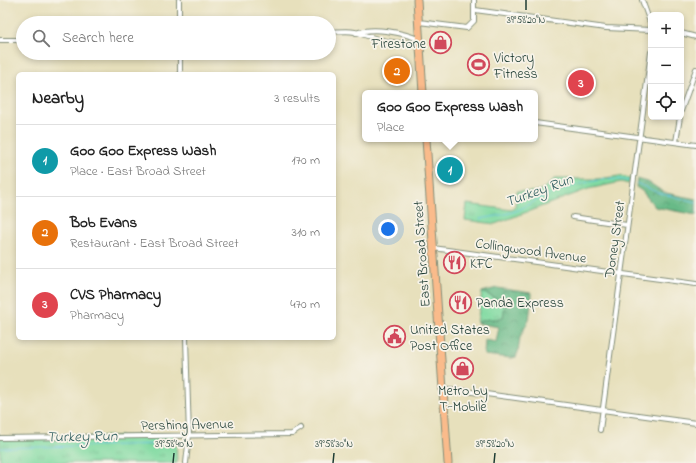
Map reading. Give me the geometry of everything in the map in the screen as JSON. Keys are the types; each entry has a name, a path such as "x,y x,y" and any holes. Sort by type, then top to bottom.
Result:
{"main road":[{"path":"417,0 423,90"},
{"name":"East Broad Street","path":"426,142 448,463"}],"street":[{"path":"179,0 179,16"},
{"path":"419,22 467,28 474,21 474,0"},
{"path":"642,0 648,17"},
{"path":"475,10 606,28 648,30"},
{"path":"356,33 367,30 412,36 420,40"},
{"path":"366,36 367,30"},
{"path":"336,32 356,33 411,44 420,40"},
{"path":"390,40 391,33"},
{"path":"684,34 696,37"},
{"path":"0,40 16,40"},
{"path":"180,60 180,72"},
{"path":"684,103 696,69"},
{"name":"Doney Street","path":"600,430 648,73"},
{"path":"676,142 680,120"},
{"path":"538,123 696,145"},
{"path":"573,217 627,225"},
{"name":"Collingwood Avenue","path":"433,248 696,284"},
{"path":"186,340 188,436 186,463"},
{"path":"443,388 696,422"},
{"name":"Pershing Avenue","path":"0,438 292,434 301,428"}],"green space":[{"path":"619,176 630,178 629,184 621,182 588,189 495,224 465,220 467,204 512,210 515,207 517,191 529,192 541,190 554,179 598,179"},
{"path":"637,179 648,182 665,193 696,199 696,215 655,207 642,191 636,187"},
{"path":"497,288 531,293 532,295 529,320 520,337 516,357 511,358 484,355 485,340 496,342 499,327 477,323 484,320 503,317 505,306 501,301 482,292"},
{"path":"482,292 501,301 505,306 503,317 483,320 477,323"},
{"path":"176,435 177,463 0,463 0,438"}],"waterway":[{"name":"Turkey Run","path":"480,219 516,211 545,196 581,184 606,179 629,181"},
{"name":"Turkey Run","path":"636,183 659,193 696,202"},
{"name":"Turkey Run","path":"0,448 164,444"}],"place":[{"name":"Firestone","path":"441,43"},
{"name":"Victory Fitness","path":"479,65"},
{"name":"Bob Evans","path":"397,71"},
{"name":"CVS Pharmacy","path":"581,83"},
{"name":"Goo Goo Express Wash","path":"450,170"},
{"name":"KFC","path":"455,263"},
{"name":"Panda Express","path":"460,302"},
{"name":"United States Post Office","path":"395,337"},
{"name":"Metro by T-Mobile","path":"463,368"}]}
